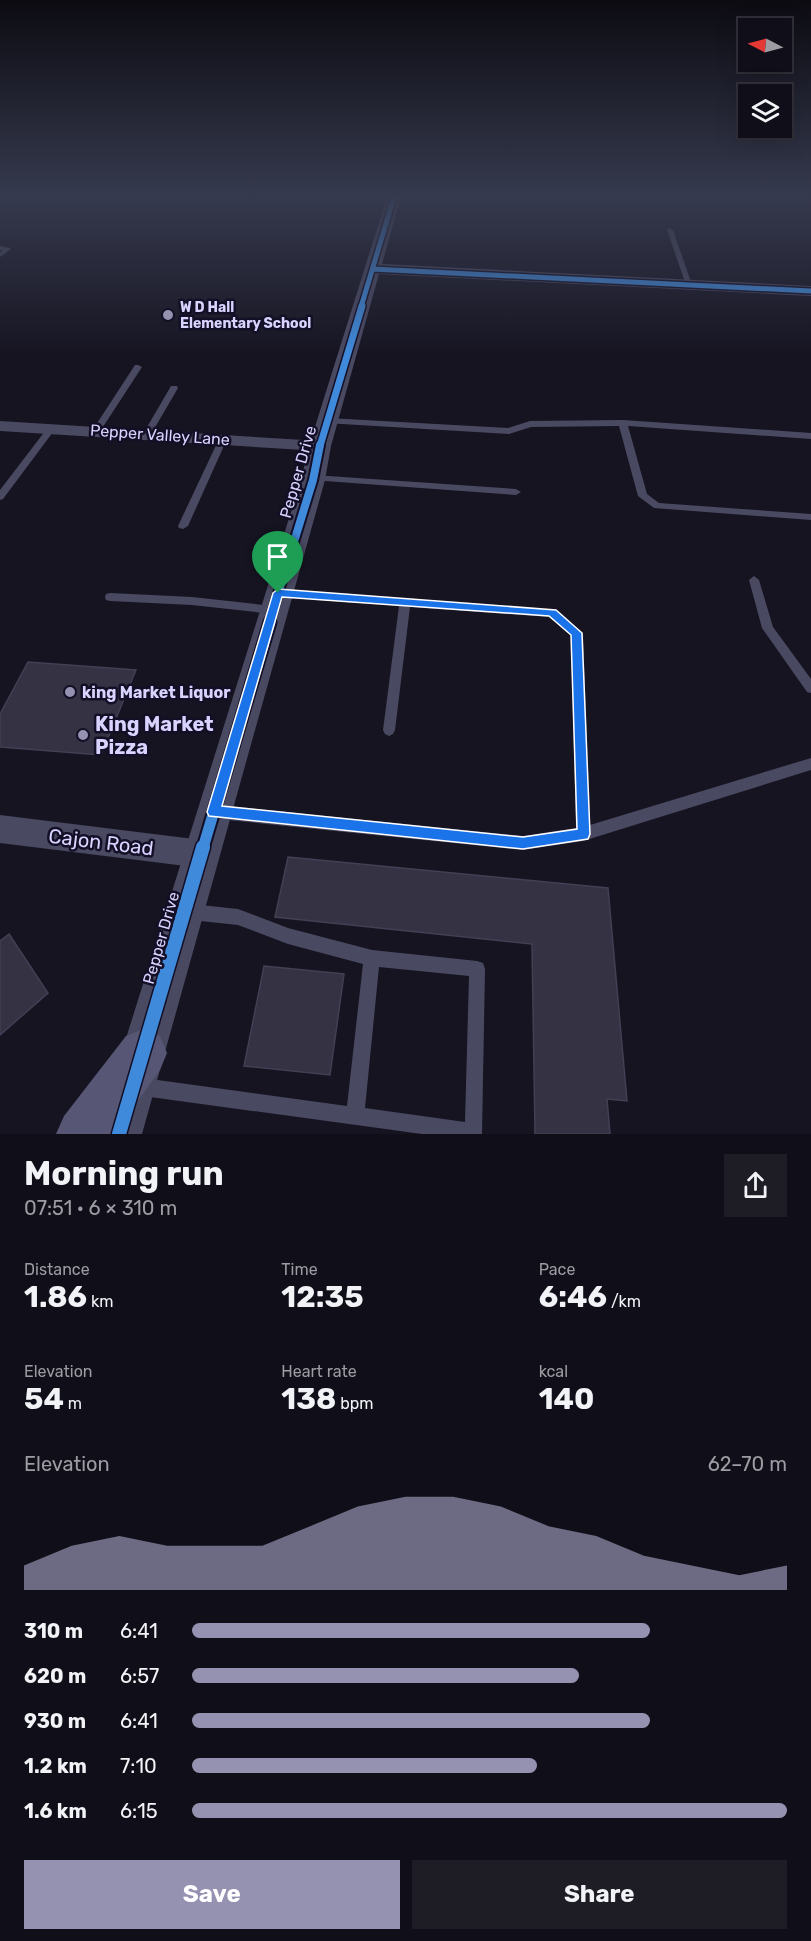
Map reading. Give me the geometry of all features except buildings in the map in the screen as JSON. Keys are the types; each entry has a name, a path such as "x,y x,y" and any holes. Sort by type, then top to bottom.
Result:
{"main road":[{"path":"82,1134 138,1070"}],"street":[{"name":"Pepper Drive","path":"119,1134 379,250"},
{"path":"374,269 811,291"},
{"name":"Pepper Valley Lane","path":"0,426 223,439 324,433"},
{"name":"Cajon Road","path":"0,829 202,855"}],"lane":[{"path":"677,250 689,285"},
{"path":"96,431 138,367"},
{"path":"147,434 174,388"},
{"path":"324,433 508,430 530,424 623,423 811,436"},
{"path":"623,423 643,496 657,506 811,517"},
{"path":"0,497 52,428"},
{"path":"183,526 223,439"},
{"path":"314,478 516,492"},
{"path":"754,580 768,628 811,688"},
{"path":"110,597 192,601 405,602 552,613 577,633 584,834"},
{"path":"389,730 405,602"},
{"path":"214,812 523,843 584,834 811,764"},
{"path":"138,1070 355,1114 474,1132 477,969 372,958 288,936 238,917 185,911"},
{"path":"355,1114 372,958"}],"cycle path":[{"path":"119,1134 313,480 320,446 378,250"},
{"path":"373,269 811,291"}],"place":[{"name":"W D Hall Elementary School","path":"168,315"},
{"name":"king Market Liquor","path":"70,692"},
{"name":"King Market Pizza","path":"83,735"}],"route":[{"path":"278,593 552,613 577,633 584,834 523,843 214,812 278,593"}]}
